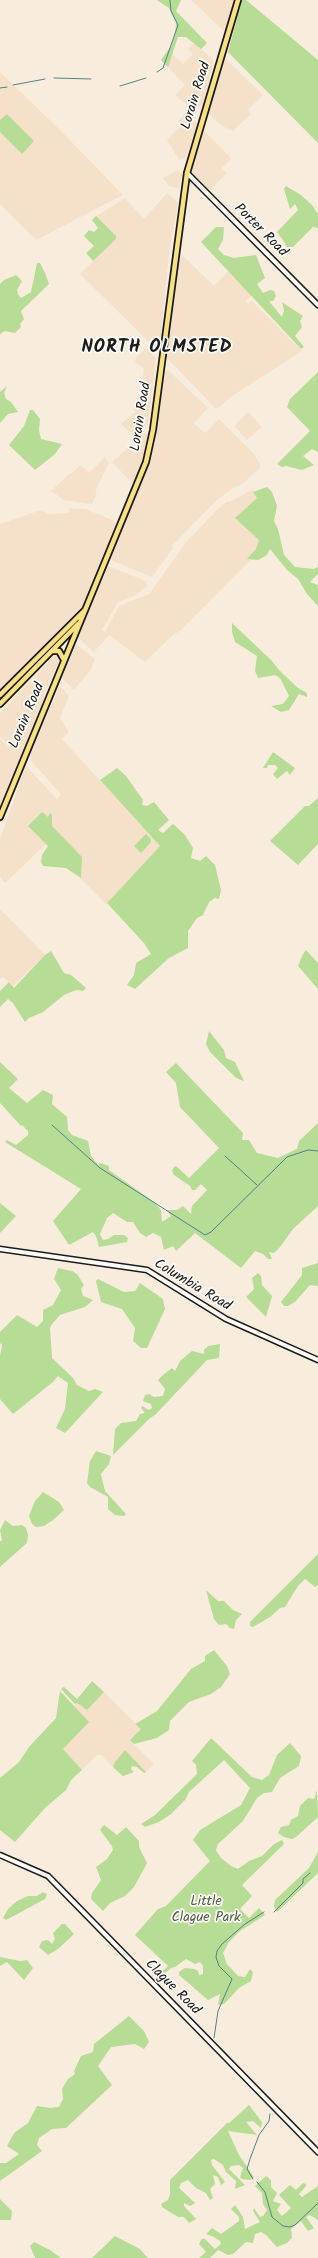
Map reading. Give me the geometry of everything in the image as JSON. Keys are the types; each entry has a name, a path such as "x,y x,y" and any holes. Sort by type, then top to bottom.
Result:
{"main road":[{"name":"Lorain Road","path":"0,817 138,484 148,453 186,173 238,0"},
{"name":"Porter Road","path":"186,173 318,305"},
{"path":"0,695 85,610"},
{"path":"0,704 80,623"},
{"path":"52,651 59,651 64,660"},
{"name":"Columbia Road","path":"0,1249 147,1270 226,1320 318,1360"},
{"name":"Clague Road","path":"0,1856 48,1876 318,2152"}],"shaded area":[{"path":"191,0 234,0 225,32"},
{"path":"193,44 196,44 213,60 213,64 203,104 193,110 175,95 185,85 168,67 172,53 183,64 193,54 188,49"},
{"path":"225,58 263,95 248,110 251,114 233,131 224,127 208,114"},
{"path":"0,72 60,130 123,195 36,240 0,204"},
{"path":"186,112 198,124 186,157 179,160 167,140 181,125 178,122"},
{"path":"204,131 230,157 230,160 222,168 227,173 209,191 191,173"},
{"path":"177,170 182,174 179,189 169,186 163,178"},
{"path":"167,193 178,202 170,246 160,342 159,346 155,348 80,274 115,239 95,217 125,198 144,219"},
{"path":"178,251 214,286 229,270 252,295 245,302 248,303 251,300 302,351 232,396 218,408 215,408 165,356"},
{"path":"145,349 148,349 156,359 148,425 134,436 121,424 136,411 133,410 141,391 144,369 135,362 136,358"},
{"path":"168,370 208,408 194,423 205,433 219,419 254,454 260,464 260,468 242,484 230,490 216,501 172,546 173,548 152,577 113,561 110,557 146,469 154,437 164,372"},
{"path":"248,412 262,427 247,440 234,426"},
{"path":"145,433 148,434 143,458 134,485 112,462"},
{"path":"105,457 109,463 95,491 97,493 92,504 64,500 51,491 81,465 89,473"},
{"path":"252,490 257,498 236,518 265,545 178,633 176,632 145,662 105,632 119,606 149,594 187,541 219,508 228,501 229,502"},
{"path":"68,508 86,509 114,521 116,524 83,606 75,618 0,694 0,524 41,510 49,514 68,513 70,511"},
{"path":"108,566 146,581 147,586 136,595 118,602 102,630 109,635 94,652 78,638"},
{"path":"76,644 95,659 90,671 74,690 62,678"},
{"path":"56,654 60,659 43,695 45,697 0,808 0,739 17,754 0,737 0,713"},
{"path":"60,686 69,696 60,718 69,732 62,739 160,846 106,904 46,844 5,883 0,877 0,839 26,766 57,799 61,794 31,761 30,754"},
{"path":"0,909 45,955 13,986 3,977 0,979"},
{"path":"104,1692 141,1729 130,1740 154,1764 146,1772 127,1752 113,1767 101,1755 97,1755 71,1780 37,1744 77,1703 87,1710"}],"green space":[{"path":"157,0 181,0 176,11 207,43 201,49 186,37 178,37 168,67 161,60 171,46 175,35 176,23 169,8"},
{"path":"242,0 246,0 318,60 318,143 228,52"},
{"path":"7,114 34,141 22,154 0,132 0,120"},
{"path":"286,186 301,195 312,205 318,214 318,228 313,227 293,247 286,247 285,243 277,232 298,210 295,204 290,209 284,189"},
{"path":"96,216 116,236 116,239 93,261 86,253 94,246 84,236 89,230 94,232 98,228 92,220"},
{"path":"216,227 224,227 223,240 218,249 224,255 234,258 256,255 265,278 257,284 263,293 270,290 274,291 276,296 273,301 269,301 282,317 284,310 282,302 303,316 300,321 302,327 295,336 304,347 301,349 201,242"},
{"path":"37,263 40,263 49,284 21,311 24,319 20,324 21,327 15,333 5,331 0,334 0,284 4,280 16,275 22,281 17,290 21,298 31,292"},
{"path":"318,372 318,452 312,449 303,456 314,465 302,470 286,466 282,467 277,464 310,431 287,407 290,399"},
{"path":"7,386 4,393 6,399 11,402 18,412 8,414 0,423 0,392"},
{"path":"30,410 33,410 40,419 39,430 41,439 62,444 55,454 35,470 9,445 24,426"},
{"path":"267,487 272,492 277,506 274,521 278,529 284,555 295,567 313,569 318,567 318,574 310,582 318,585 318,606 307,594 298,579 287,570 270,549 267,555 258,560 247,559 256,549 259,540 235,518 257,498 253,492"},
{"path":"232,623 298,688 307,693 307,697 299,694 289,710 281,712 271,706 283,704 289,696 280,678 275,675 258,678 255,671 257,656 235,642 232,632"},
{"path":"273,752 295,768 290,775 287,771 277,779 273,774 278,768 275,765 268,765 267,768 263,768"},
{"path":"117,768 126,776 143,800 142,805 147,806 154,802 169,820 158,830 163,833 173,824 185,835 193,848 191,858 200,861 206,856 215,865 221,890 219,899 215,898 209,902 203,915 197,918 188,931 188,948 169,958 135,989 127,985 134,975 136,963 151,954 144,943 107,903 160,846 100,780"},
{"path":"318,798 318,844 298,865 270,841 305,806 309,806"},
{"path":"42,812 48,817 50,813 52,815 52,826 82,857 81,878 66,868 43,866 41,862 42,855 48,846 28,826"},
{"path":"146,834 151,839 151,842 141,853 134,846"},
{"path":"306,950 318,963 318,989 298,966"},
{"path":"51,951 64,973 71,975 86,988 83,991 76,990 64,995 43,1012 29,1018 25,1022 13,1003 8,999 0,1007 0,991 9,982 14,988 45,955"},
{"path":"209,1031 224,1050 226,1058 235,1062 244,1081 236,1078 210,1052 206,1044"},
{"path":"0,1062 18,1079 9,1088 27,1103 43,1090 53,1095 52,1104 67,1117 68,1130 72,1135 88,1141 91,1156 98,1165 101,1163 109,1166 109,1170 154,1202 161,1210 162,1222 171,1216 167,1210 177,1210 183,1206 191,1214 192,1206 207,1190 201,1184 195,1190 192,1190 190,1186 174,1175 172,1171 174,1167 176,1166 189,1178 219,1148 180,1107 176,1083 166,1072 176,1063 243,1133 242,1140 249,1140 257,1153 278,1158 297,1149 299,1141 318,1123 318,1206 293,1229 274,1253 269,1252 272,1259 268,1259 263,1254 255,1251 241,1268 195,1233 176,1251 173,1246 164,1250 161,1237 153,1233 146,1237 140,1233 133,1222 127,1222 113,1213 107,1218 100,1234 103,1240 114,1235 124,1235 128,1238 127,1242 99,1247 96,1236 93,1232 69,1245 53,1221 81,1189 5,1142 7,1140 16,1145 28,1135 28,1131 22,1125 21,1126 0,1103"},
{"path":"0,1203 16,1216 0,1233"},
{"path":"318,1263 318,1286 310,1285 295,1302 288,1306 284,1306 281,1302 302,1275 302,1268"},
{"path":"58,1268 72,1271 77,1274 84,1285 81,1289 83,1296 93,1300 85,1307 60,1315 52,1324 50,1328 52,1358 73,1378 77,1385 89,1391 95,1389 103,1392 65,1433 56,1428 65,1409 68,1383 58,1376 53,1382 13,1414 0,1399 0,1356 2,1345 0,1343 0,1332 17,1315 37,1327 43,1321 43,1310 53,1305 61,1290 54,1279"},
{"path":"258,1273 261,1276 262,1285 272,1296 266,1317 246,1297 254,1289 252,1278"},
{"path":"98,1279 124,1292 135,1291 140,1283 163,1299 165,1309 147,1348 141,1348 133,1341 135,1328 122,1309 101,1302 96,1281"},
{"path":"220,1344 219,1358 207,1360 155,1415 150,1418 113,1455 115,1429 121,1423 136,1421 140,1414 145,1413 141,1408 142,1406 149,1410 152,1408 151,1404 143,1401 145,1395 149,1394 154,1397 163,1396 165,1389 158,1380 172,1368 175,1371 180,1361 192,1351 204,1354 204,1350 208,1346"},
{"path":"96,1451 111,1456 109,1464 101,1474 102,1479 105,1491 126,1514 124,1516 115,1515 108,1509 108,1497 90,1487 87,1483 90,1461"},
{"path":"43,1492 59,1502 64,1510 44,1526 36,1527 32,1524 29,1516 35,1501"},
{"path":"5,1520 13,1526 22,1525 26,1528 28,1535 27,1543 0,1567 0,1542 2,1540 0,1530"},
{"path":"318,1554 318,1585 315,1587 305,1579 298,1586 285,1607 280,1608 270,1617 253,1627 250,1626 250,1622"},
{"path":"206,1590 218,1601 224,1601 233,1610 242,1614 236,1620 234,1629 230,1628 226,1624 219,1625 214,1619"},
{"path":"214,1650 227,1666 230,1674 221,1687 211,1694 189,1702 170,1721 169,1730 157,1738 134,1744 130,1740 141,1729 135,1724 157,1711 191,1669 205,1661 205,1656"},
{"path":"92,1681 104,1692 87,1710 77,1703 75,1704 61,1689 64,1687 77,1699"},
{"path":"60,1691 89,1722 63,1749 82,1770 71,1780 66,1790 45,1808 15,1842 0,1830 0,1778 19,1762 29,1747 56,1718"},
{"name":"Little Clague Park","path":"211,1738 252,1777 262,1780 269,1775 277,1755 290,1743 301,1756 299,1766 280,1778 272,1792 264,1793 257,1798 243,1821 218,1844 216,1850 221,1858 231,1866 238,1869 249,1861 262,1856 274,1844 282,1840 284,1844 242,1885 252,1896 240,1909 249,1918 259,1908 265,1915 240,1931 229,1942 223,1953 227,1964 238,1976 245,1977 250,1969 253,1972 251,1981 239,1988 224,2004 218,2005 220,1994 208,2000 179,1975 179,1972 185,1968 198,1971 199,1975 203,1974 203,1966 200,1962 195,1964 186,1959 175,1967 171,1968 156,1982 154,1980 168,1966 135,1935 158,1909 166,1906 210,1861 193,1840 200,1830 241,1805 250,1788 224,1760 189,1792 185,1800 171,1814 159,1822 145,1827 141,1824 155,1815 197,1774 196,1765 192,1761"},
{"path":"125,1750 146,1772 144,1773 137,1767 132,1766 131,1769 134,1772 123,1776 113,1767 115,1762"},
{"path":"317,1790 318,1817 292,1839 284,1837 278,1833 281,1827 289,1825 291,1820 298,1816 300,1806 308,1798 314,1799"},
{"path":"104,1825 117,1835 126,1827 139,1841 139,1847 147,1863 134,1887 125,1896 110,1903 103,1911 91,1899 92,1893 101,1880 96,1867 107,1859 113,1850 112,1846 100,1830"},
{"path":"318,1852 318,1873 277,1912 274,1906 275,1900 309,1868"},
{"path":"43,1892 47,1894 45,1899 6,1920 3,1918 8,1909 17,1901 28,1896 37,1896"},
{"path":"62,1924 65,1924 74,1934 58,1949 48,1955 39,1947 42,1941 48,1940 52,1944 55,1939 53,1933"},
{"path":"0,1957 20,1961 27,1960 33,1968 24,1980 7,1962 0,1966"},
{"path":"129,2016 144,2031 149,2042 144,2049 135,2044 111,2047 98,2066 112,2085 66,2128 52,2129 39,2138 37,2145 42,2151 0,2181 0,2163 6,2163 19,2154 7,2146 14,2133 28,2123 37,2106 50,2108 59,2107 63,2099 62,2089 68,2079 75,2074 74,2071 81,2056 93,2052 94,2044"},
{"path":"249,2105 262,2122 261,2128 253,2121 246,2122 257,2135 228,2131 239,2155 254,2177 250,2180 242,2179 240,2177 243,2168 239,2165 231,2166 229,2169 245,2185 235,2189 236,2181 226,2172 223,2165 214,2159 211,2160 212,2165 225,2182 221,2185 218,2177 213,2175 215,2184 210,2189 213,2198 210,2200 206,2193 196,2188 188,2180 181,2183 179,2188 195,2203 190,2206 184,2203 184,2206 196,2219 189,2223 184,2217 178,2217 162,2207 161,2204 168,2200 170,2194 170,2180 227,2123 229,2123"},
{"path":"266,2176 271,2180 271,2187 277,2193 273,2201 281,2204 277,2210 282,2216 291,2208 279,2195 290,2185 296,2190 303,2183 306,2184 299,2194 302,2197 318,2186 318,2220 310,2215 306,2217 314,2228 308,2231 301,2221 291,2229 292,2238 287,2243 277,2247 266,2235 261,2232 255,2234 253,2243 246,2242 233,2254 228,2255 218,2250 210,2258 199,2258 206,2252 199,2244 204,2238 215,2249 221,2244 220,2241 214,2237 206,2234 212,2228 221,2234 239,2221 239,2217 231,2209 235,2205 243,2217 245,2229 260,2222 253,2211 254,2208 260,2217 263,2216 267,2210 263,2204 262,2193 255,2186"},
{"path":"0,2199 12,2211 11,2220 0,2220"},
{"path":"115,2236 140,2249 148,2258 92,2258"},
{"path":"34,2242 50,2250 61,2258 35,2258 30,2246"}],"waterway":[{"path":"157,72 163,68 178,25 171,11 170,0"},
{"path":"54,78 91,79"},
{"path":"120,86 146,78"},
{"path":"13,85 45,79"},
{"path":"0,88 7,87"},
{"path":"52,1125 100,1168 205,1235 211,1232 287,1157 308,1150 318,1151"},
{"path":"225,1156 257,1185"},
{"path":"274,1912 303,1883 303,1879 310,1873"},
{"path":"214,2038 218,2011 232,1979 219,1966 216,1957 217,1951 222,1944 245,1924 264,1912"},
{"path":"253,2179 247,2169 259,2135 269,2121 270,2114"},
{"path":"257,2182 265,2192 272,2217 283,2226 290,2227 295,2225 318,2203"}],"district":[{"name":"NORTH OLMSTED","path":"157,349"}]}
